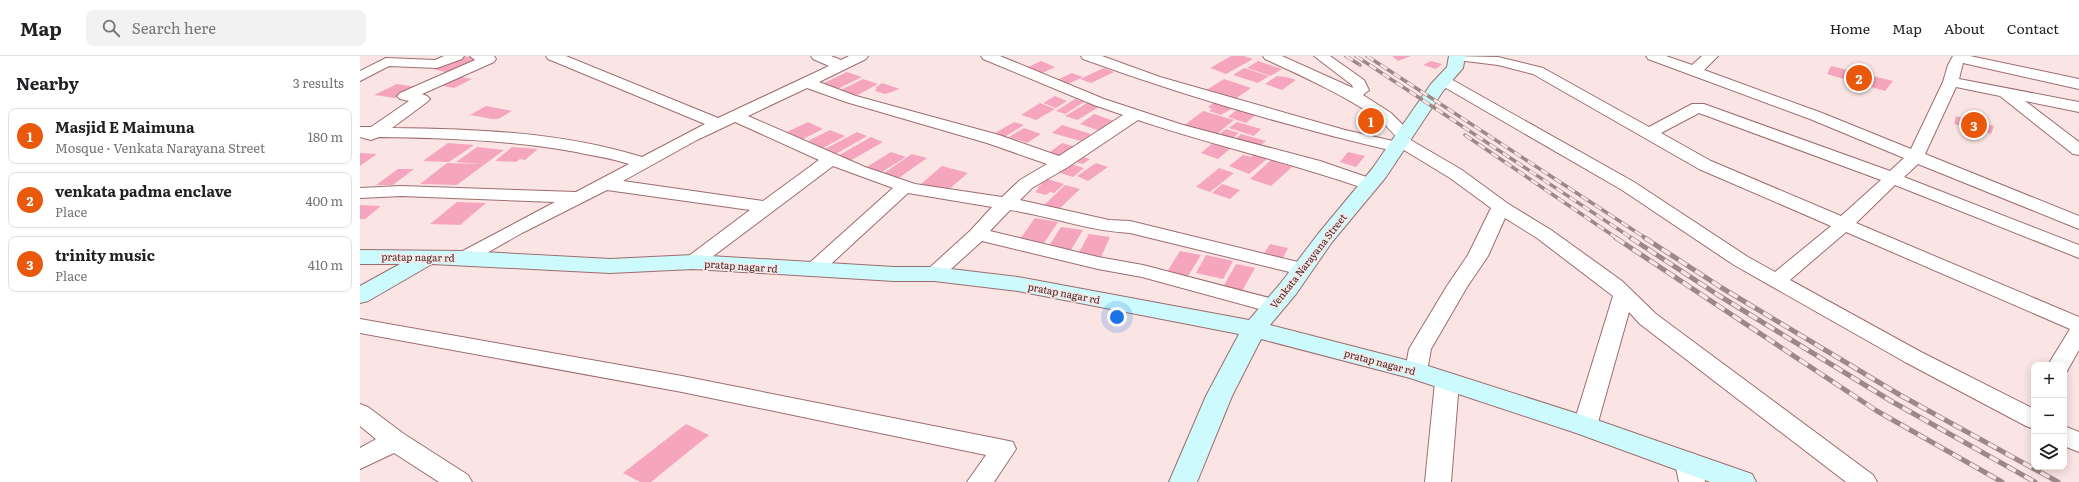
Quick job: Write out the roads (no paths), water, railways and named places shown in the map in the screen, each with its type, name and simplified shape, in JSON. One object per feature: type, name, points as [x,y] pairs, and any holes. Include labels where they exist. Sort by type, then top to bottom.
[{"type":"street","points":[[360,77],[386,62],[437,64],[457,56]]},
{"type":"street","points":[[360,142],[367,132],[422,99],[405,96],[489,59],[477,56]]},
{"type":"street","points":[[553,56],[718,124]]},
{"type":"street","points":[[818,56],[841,65]]},
{"type":"street","points":[[464,258],[515,229],[605,184],[718,124],[860,56]]},
{"type":"street","points":[[988,56],[1072,92],[1136,114],[1219,140],[1314,165],[1369,184]]},
{"type":"street","points":[[1088,56],[1155,80],[1341,134],[1401,141],[1456,174],[1501,207],[1544,234],[1624,294],[1648,319],[1800,432],[1864,482]]},
{"type":"street","points":[[1270,56],[1348,92],[1385,116],[1394,126],[1401,141]]},
{"type":"street","points":[[1321,56],[1350,76],[1361,86],[1361,90],[1356,93],[1348,92]]},
{"type":"street","points":[[1457,56],[1498,61],[1538,71],[1705,165],[2079,325]]},
{"type":"street","name":"Venkata Narayana Street","points":[[1183,482],[1219,396],[1254,329],[1274,306],[1401,141],[1437,88],[1455,68],[1457,56]]},
{"type":"street","points":[[1653,56],[1916,156],[2079,223]]},
{"type":"street","points":[[1694,71],[1712,56]]},
{"type":"street","points":[[1776,281],[1843,225],[1916,156],[1951,82],[1954,59],[2079,84]]},
{"type":"street","points":[[806,82],[850,99],[993,139],[1062,163]]},
{"type":"street","points":[[1444,82],[1628,186],[1741,261],[1776,281],[1913,356],[2031,414]]},
{"type":"street","points":[[1951,82],[2079,107]]},
{"type":"street","points":[[2003,92],[2079,150]]},
{"type":"street","points":[[1649,133],[1698,107],[1892,178],[2079,252]]},
{"type":"street","points":[[934,274],[978,234],[985,224],[1026,184],[1062,163],[1136,114]]},
{"type":"street","points":[[735,116],[831,159],[880,179],[905,187],[1008,203],[1090,220],[1109,226],[1130,227],[1302,269]]},
{"type":"street","points":[[367,132],[471,134],[529,139],[608,152],[644,163]]},
{"type":"street","points":[[2057,133],[2079,138]]},
{"type":"street","points":[[693,262],[831,159]]},
{"type":"street","points":[[605,184],[766,207]]},
{"type":"street","points":[[813,270],[905,187]]},
{"type":"street","points":[[360,193],[401,191],[578,197]]},
{"type":"street","points":[[1416,371],[1420,349],[1456,286],[1478,256],[1501,207]]},
{"type":"street","points":[[978,234],[1098,263],[1143,271],[1274,306]]},
{"type":"street","name":"pratap nagar rd","points":[[360,257],[464,258],[610,266],[693,262],[813,270],[894,274],[934,274],[1018,284],[1254,329],[1416,371],[1585,426],[1690,472],[1742,482]]},
{"type":"street","points":[[360,296],[428,257]]},
{"type":"street","points":[[1585,426],[1624,294]]},
{"type":"street","points":[[360,326],[682,384],[1004,449],[980,482]]},
{"type":"street","points":[[2061,362],[2079,332]]},
{"type":"street","points":[[1438,482],[1448,382]]},
{"type":"street","points":[[360,413],[395,440],[460,482]]},
{"type":"street","points":[[2067,437],[2079,443]]},
{"type":"street","points":[[360,459],[395,440]]},
{"type":"railway","points":[[1346,56],[1360,65]]},
{"type":"railway","points":[[1356,56],[1633,239]]},
{"type":"railway","points":[[1367,56],[1647,239]]},
{"type":"railway","points":[[1465,135],[1618,239]]},
{"type":"railway","points":[[1616,238],[1877,411],[2002,482]]},
{"type":"railway","points":[[1631,238],[1718,295],[1891,401],[2035,482]]},
{"type":"railway","points":[[1645,238],[1722,288],[1900,395],[2058,482]]},
{"type":"place","name":"venkata padma enclave","points":[[1859,78]]},
{"type":"place","name":"Masjid E Maimuna","points":[[1371,121]]},
{"type":"place","name":"trinity music","points":[[1974,125]]}]
